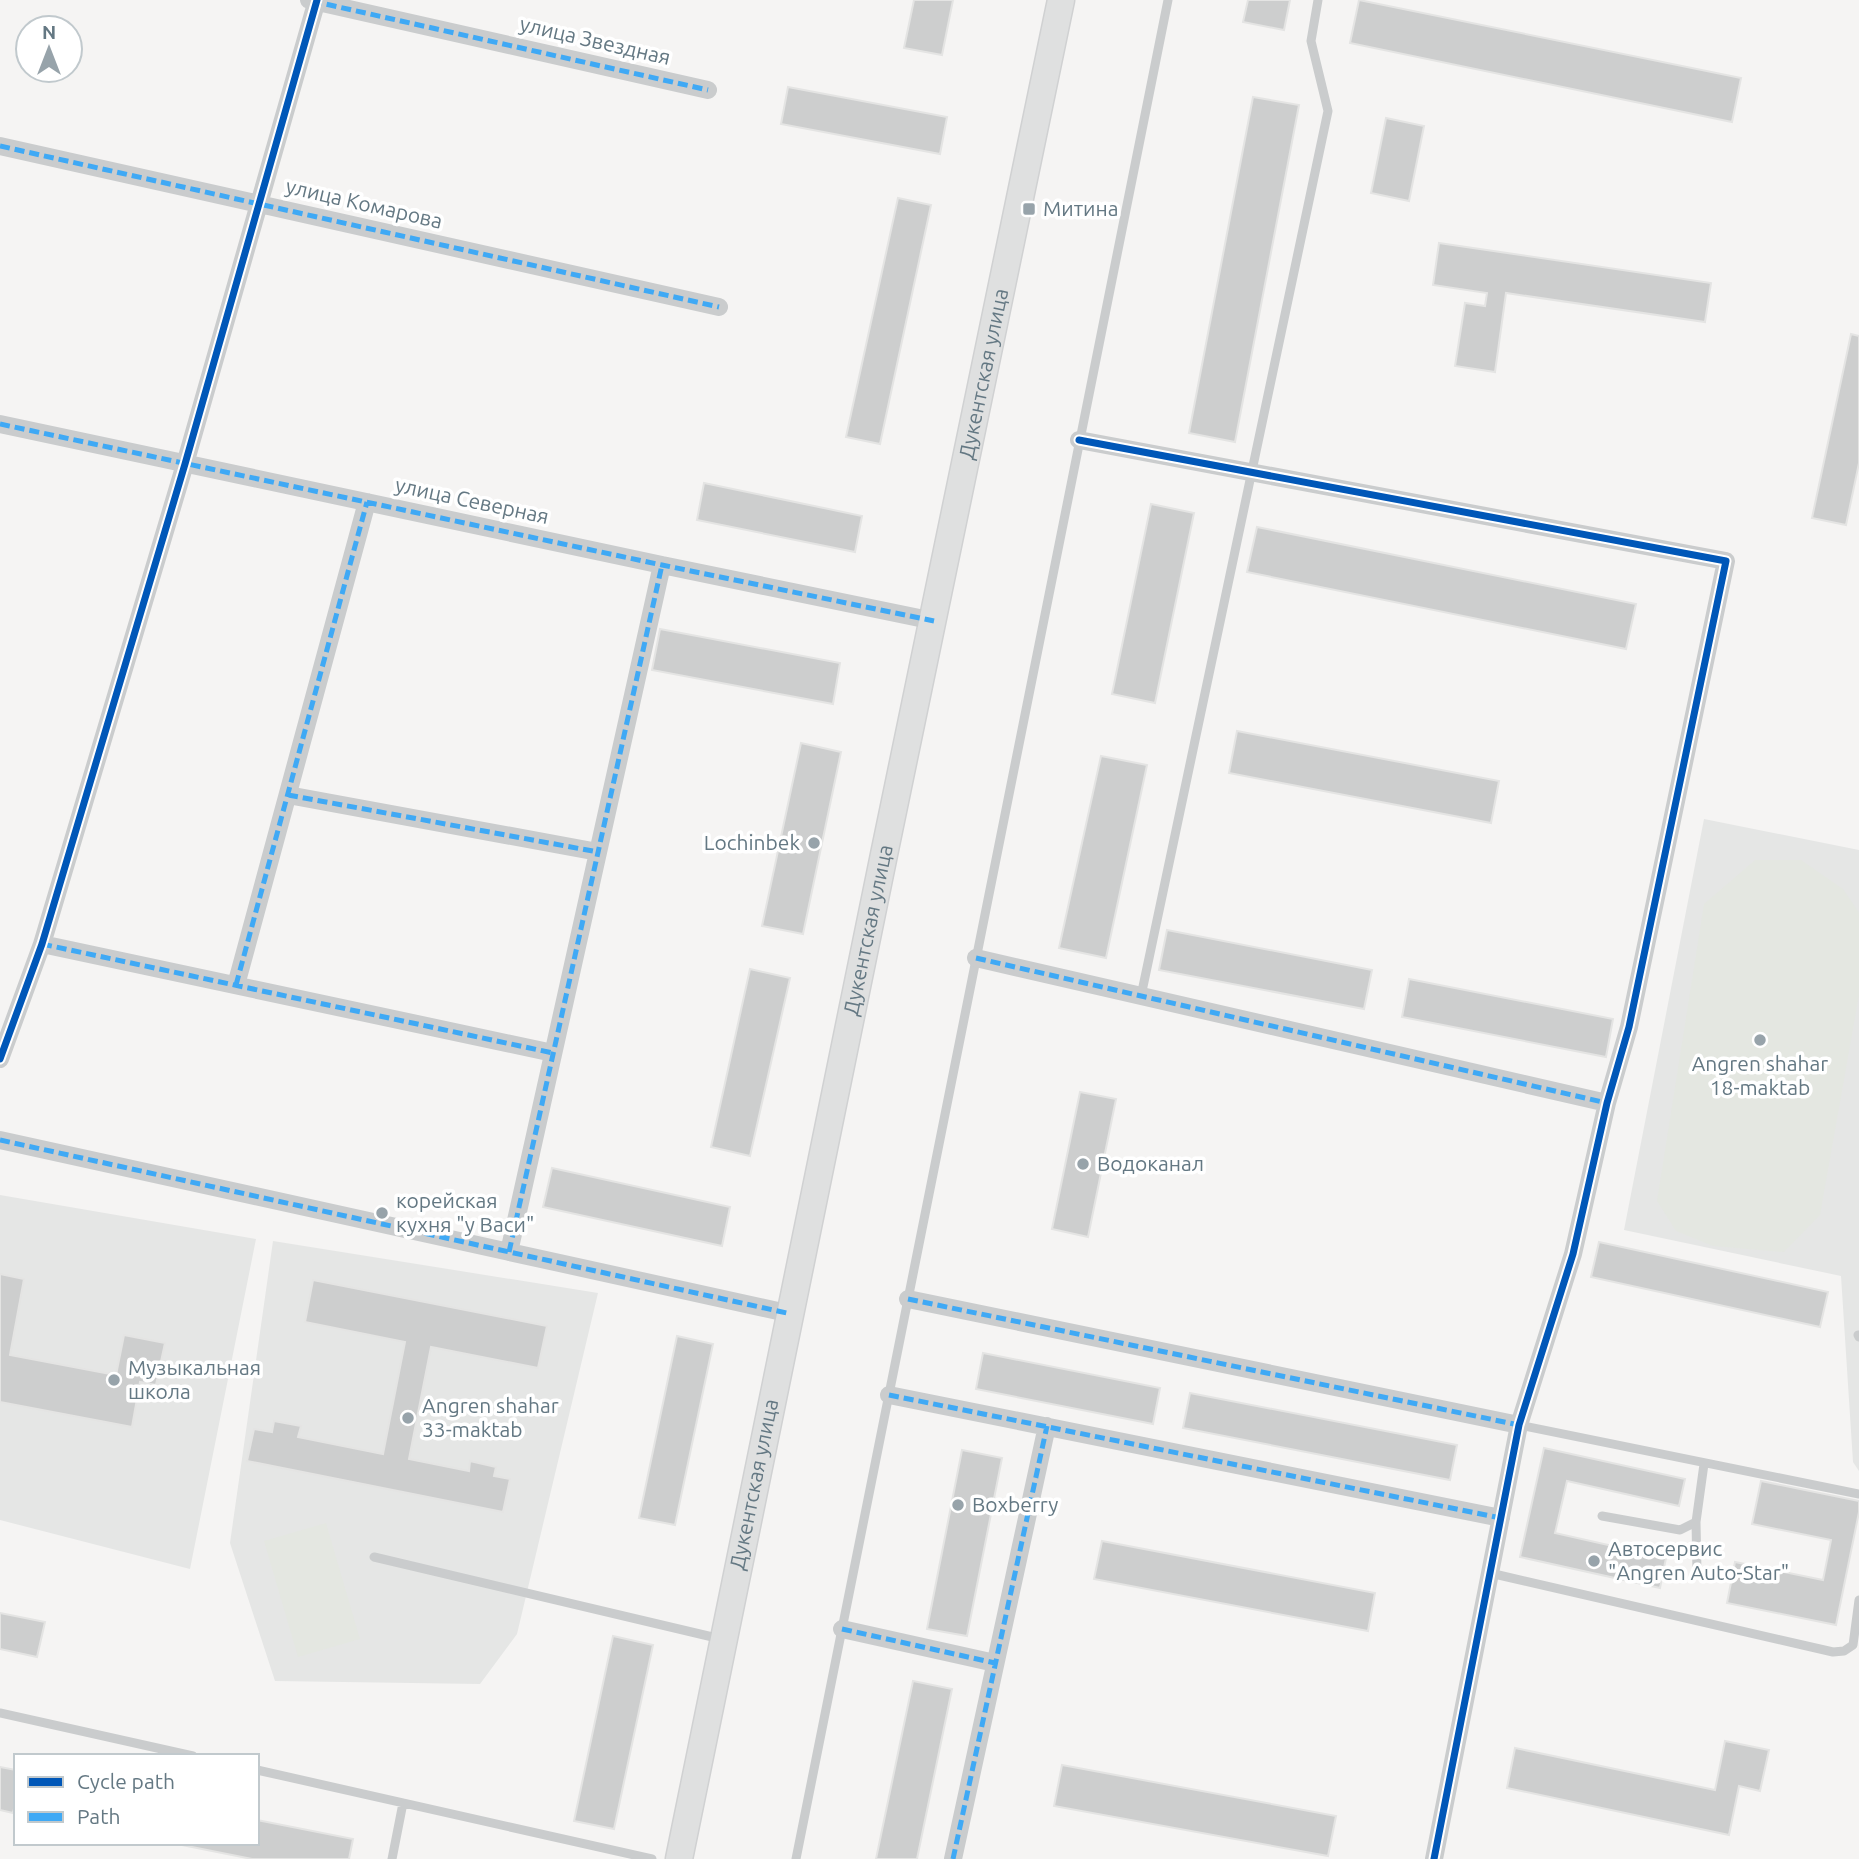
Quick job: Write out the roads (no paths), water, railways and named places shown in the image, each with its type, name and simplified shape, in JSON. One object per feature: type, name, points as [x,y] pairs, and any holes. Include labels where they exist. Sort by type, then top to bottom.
[{"type":"main road","name":"Дукентская улица","points":[[679,1859],[788,1314],[1061,0]]},
{"type":"street","points":[[0,1059],[42,944],[185,464],[314,1]]},
{"type":"street","name":"улица Звездная","points":[[314,1],[708,90]]},
{"type":"street","name":"улица Комарова","points":[[0,146],[719,307]]},
{"type":"street","name":"улица Северная","points":[[0,424],[934,621]]},
{"type":"street","points":[[1079,440],[1726,561],[1629,1027],[1607,1103],[1573,1254],[1519,1425],[1434,1859]]},
{"type":"street","points":[[236,985],[366,502]]},
{"type":"street","points":[[509,1252],[662,565]]},
{"type":"street","points":[[288,795],[598,852]]},
{"type":"street","points":[[42,944],[553,1053]]},
{"type":"street","points":[[976,958],[1607,1103]]},
{"type":"street","points":[[0,1140],[788,1314]]},
{"type":"street","points":[[908,1299],[1519,1425]]},
{"type":"street","points":[[889,1395],[1501,1518]]},
{"type":"street","points":[[953,1859],[1047,1426]]},
{"type":"street","points":[[842,1629],[995,1663]]},
{"type":"lane","points":[[796,1859],[1168,0]]},
{"type":"lane","points":[[1141,996],[1328,111],[1311,41],[1318,0]]},
{"type":"lane","points":[[1519,1425],[1859,1494]]},
{"type":"lane","points":[[1698,1573],[1696,1522],[1704,1464]]},
{"type":"lane","points":[[1602,1516],[1680,1530],[1696,1522]]},
{"type":"lane","points":[[374,1557],[722,1639]]},
{"type":"lane","points":[[1490,1573],[1833,1652],[1844,1651],[1853,1645],[1859,1600]]},
{"type":"lane","points":[[0,1713],[184,1754]]},
{"type":"lane","points":[[259,1770],[652,1859]]},
{"type":"lane","points":[[392,1859],[403,1803]]},
{"type":"place","name":"Митина","points":[[1029,209]]},
{"type":"place","name":"Lochinbek","points":[[814,843]]},
{"type":"place","name":"Angren shahar 18-maktab","points":[[1760,1040]]},
{"type":"place","name":"Водоканал","points":[[1083,1164]]},
{"type":"place","name":"корейская кухня \"у Васи\"","points":[[382,1213]]},
{"type":"place","name":"Музыкальная школа","points":[[114,1380]]},
{"type":"place","name":"Angren shahar 33-maktab","points":[[408,1418]]},
{"type":"place","name":"Boxberry","points":[[958,1505]]},
{"type":"place","name":"Автосервис \"Angren Auto-Star\"","points":[[1594,1561]]}]
